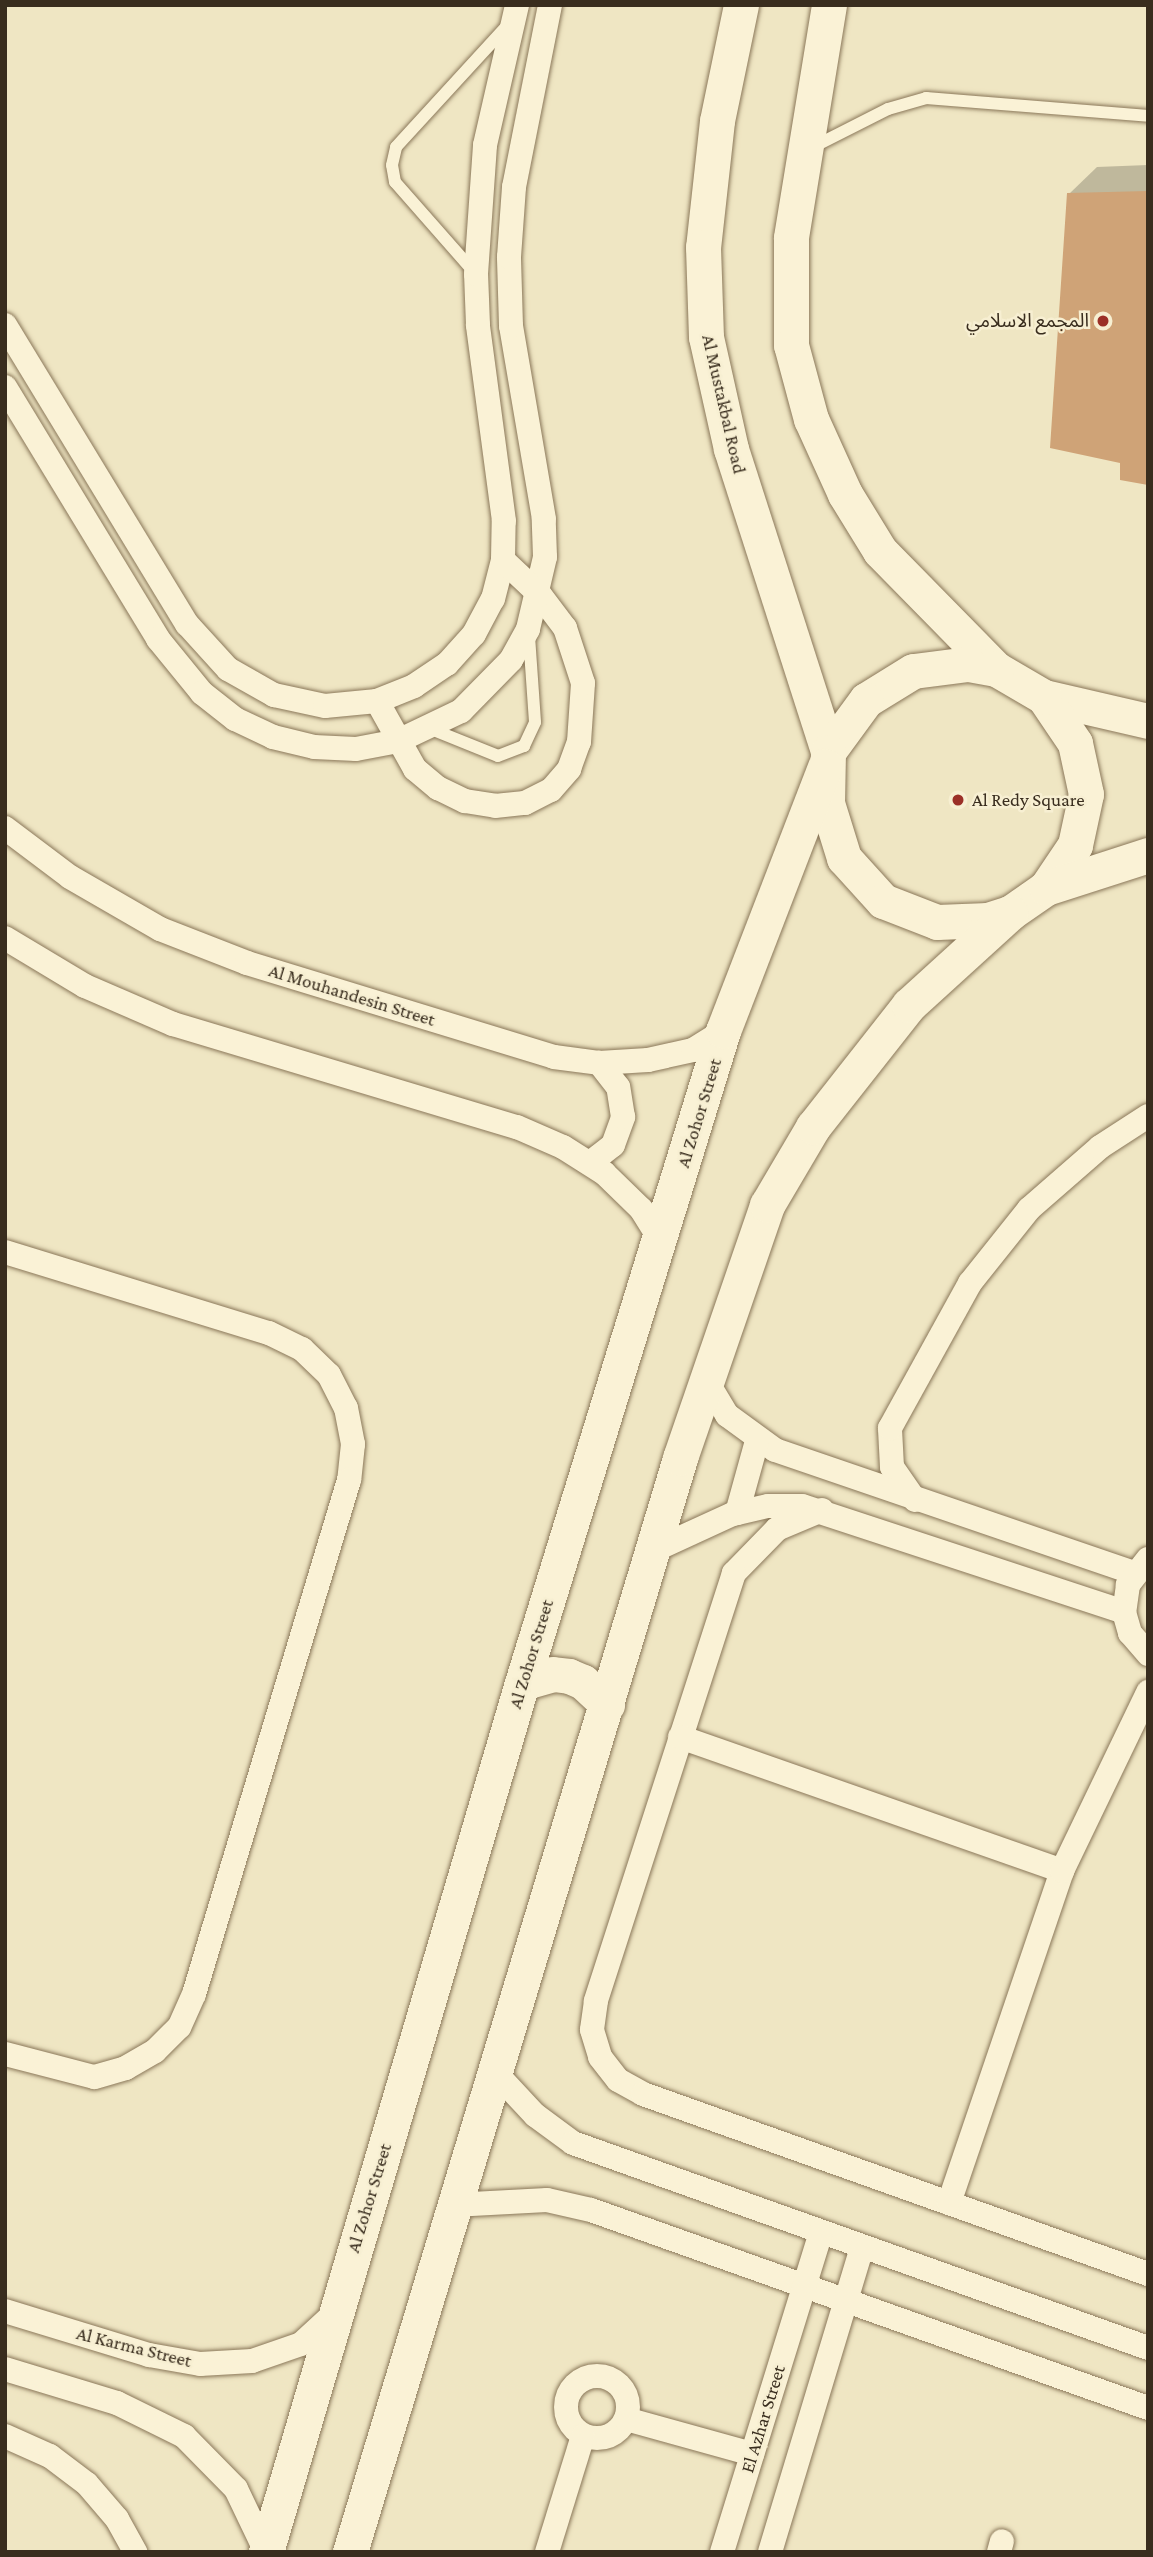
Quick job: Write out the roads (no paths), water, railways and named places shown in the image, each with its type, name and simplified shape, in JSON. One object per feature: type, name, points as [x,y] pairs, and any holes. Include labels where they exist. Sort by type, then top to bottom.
[{"type":"main road","name":"Al Mustakbal Road","points":[[741,5],[717,121],[704,247],[706,337],[731,449],[826,759],[827,803],[840,849],[861,882],[883,901],[937,922],[967,923],[1010,913]]},
{"type":"main road","points":[[829,5],[808,150],[791,238],[791,345],[811,419],[845,494],[880,551],[996,669],[1044,697],[1148,721]]},
{"type":"main road","name":"Al Zohor Street","points":[[266,2552],[522,1683],[661,1241],[723,1031],[826,759],[866,700],[888,683],[940,665],[996,669]]},
{"type":"main road","points":[[1044,697],[1075,743],[1086,794],[1076,845],[1046,888]]},
{"type":"main road","points":[[350,2552],[493,2070],[652,1551],[706,1380],[767,1205],[813,1127],[920,993],[1010,913],[1046,888],[1148,855]]},
{"type":"main road","points":[[522,1683],[537,1677],[569,1676],[583,1682],[607,1704]]},
{"type":"street","points":[[5,387],[174,661],[202,693],[235,719],[273,737],[314,747],[356,749],[398,741],[431,729],[488,687],[528,629],[540,595],[545,557],[544,519],[519,384],[509,257],[518,160],[550,5]]},
{"type":"street","points":[[5,325],[187,624],[228,669],[274,695],[325,706],[377,701],[414,686],[447,664],[474,634],[493,599],[503,561],[504,521],[478,325],[476,274],[485,145],[515,12]]},
{"type":"street","points":[[94,532],[120,514]]},
{"type":"street","points":[[377,701],[415,769],[438,788],[465,801],[495,806],[525,803],[551,790],[569,769],[579,742],[583,684],[565,628],[540,595],[503,561]]},
{"type":"street","name":"Al Mouhandesin Street","points":[[5,828],[70,877],[160,929],[234,958],[554,1057],[599,1063],[648,1060],[693,1050],[723,1031]]},
{"type":"street","points":[[5,938],[85,986],[173,1024],[517,1126],[590,1163],[641,1209],[661,1241]]},
{"type":"street","points":[[590,1163],[613,1144],[623,1117],[618,1087],[599,1063]]},
{"type":"street","points":[[905,1497],[891,1467],[890,1428],[970,1283],[1029,1209],[1100,1147],[1148,1116]]},
{"type":"street","points":[[5,1252],[270,1333],[302,1349],[329,1375],[346,1408],[354,1444],[345,1494],[194,1994],[178,2027],[155,2051],[126,2068],[94,2077],[5,2054]]},
{"type":"street","points":[[706,1380],[727,1415],[757,1441],[905,1497],[1141,1566],[1124,1612],[1130,1633],[1148,1654]]},
{"type":"street","points":[[737,1513],[757,1441]]},
{"type":"street","points":[[884,1531],[905,1497]]},
{"type":"street","points":[[652,1551],[704,1524],[737,1513],[768,1506],[821,1510],[1124,1612]]},
{"type":"street","points":[[821,1510],[778,1529],[734,1573],[596,2001],[592,2030],[600,2057],[618,2080],[643,2094],[1148,2274]]},
{"type":"street","points":[[949,2203],[1062,1871],[1148,1692]]},
{"type":"street","points":[[680,1737],[1062,1871]]},
{"type":"street","points":[[493,2070],[534,2115],[573,2143],[1148,2348]]},
{"type":"street","points":[[453,2205],[547,2200],[591,2210],[1148,2408]]},
{"type":"street","name":"El Azhar Street","points":[[722,2552],[821,2232]]},
{"type":"street","points":[[770,2552],[862,2246]]},
{"type":"street","name":"Al Karma Street","points":[[5,2311],[149,2355],[200,2364],[252,2361],[301,2344],[335,2313]]},
{"type":"street","points":[[5,2369],[117,2403],[184,2436],[236,2489],[266,2552]]},
{"type":"street","points":[[608,2378],[621,2388],[627,2403],[626,2419],[608,2435],[583,2436],[571,2425],[565,2411],[568,2395],[585,2379],[608,2378]]},
{"type":"street","points":[[626,2419],[752,2454]]},
{"type":"street","points":[[5,2436],[50,2456],[87,2484],[117,2519],[135,2552]]},
{"type":"street","points":[[547,2552],[583,2436]]},
{"type":"lane","points":[[476,274],[395,182],[392,165],[396,146],[515,12]]},
{"type":"lane","points":[[808,150],[888,109],[926,99],[1148,116]]},
{"type":"lane","points":[[431,729],[498,755],[524,746],[535,722],[528,629]]},
{"type":"place","name":"المجمع الاسلامي","points":[[1103,321]]},
{"type":"place","name":"Al Redy Square","points":[[958,800]]}]
